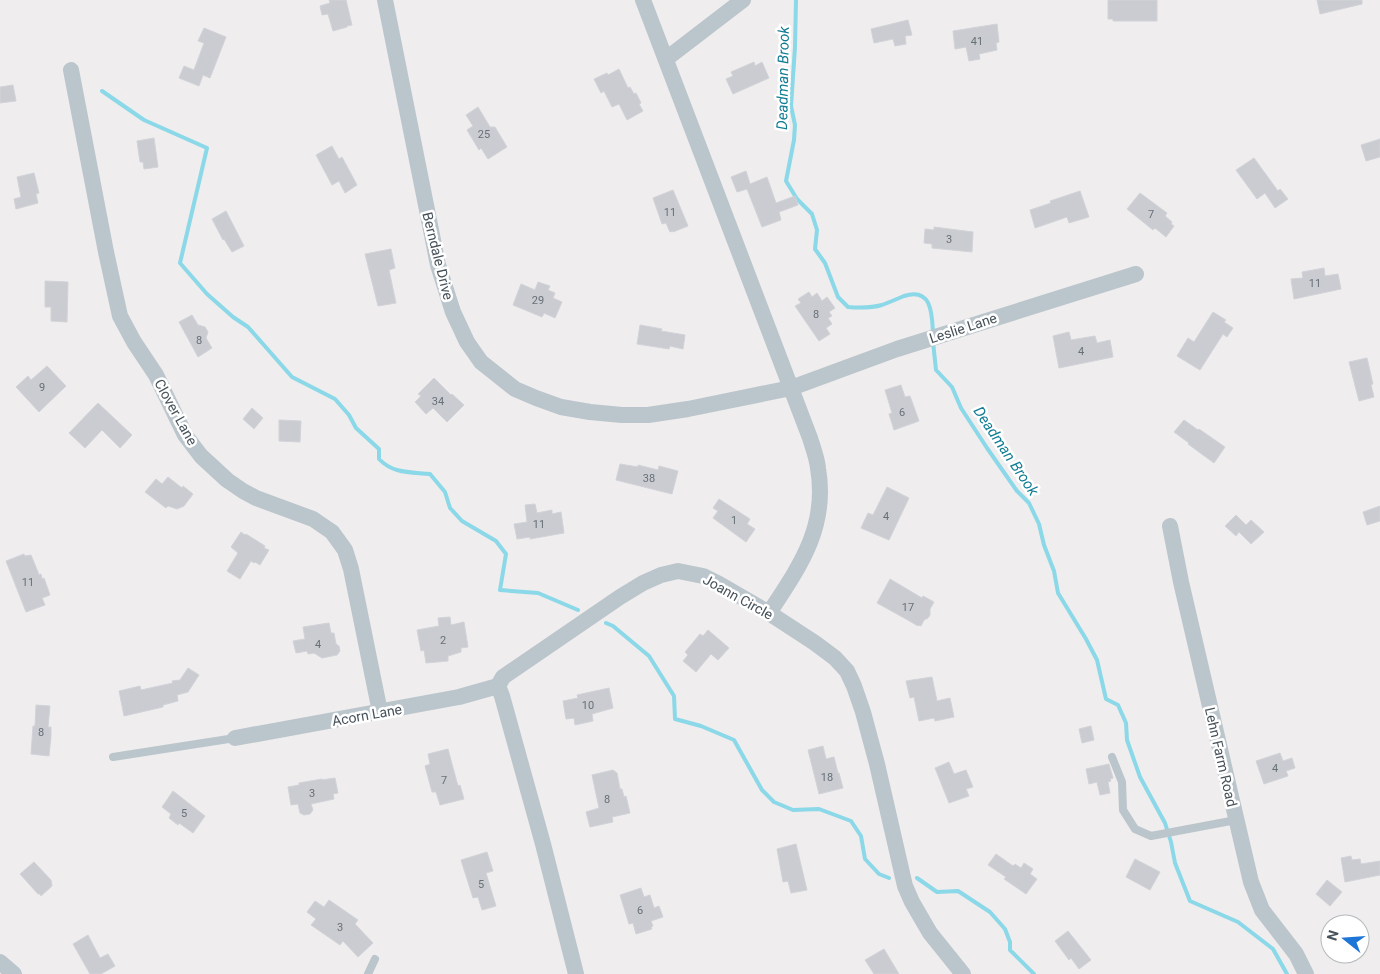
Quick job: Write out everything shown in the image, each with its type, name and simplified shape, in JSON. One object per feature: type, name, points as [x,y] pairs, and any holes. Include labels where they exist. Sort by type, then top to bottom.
[{"type":"street","name":"Berndale Drive","points":[[385,0],[438,265],[453,312],[467,342],[481,362],[515,389],[536,398],[561,407],[622,415],[648,415],[688,410],[790,388]]},
{"type":"street","points":[[643,0],[810,438],[818,467],[820,491],[818,515],[812,540],[802,561],[769,613]]},
{"type":"street","points":[[666,59],[743,0]]},
{"type":"street","name":"Clover Lane","points":[[71,70],[120,316],[134,342],[156,375],[185,435],[201,456],[227,480],[243,491],[256,498],[313,519],[332,532],[345,550],[351,569],[380,712]]},
{"type":"street","name":"Leslie Lane","points":[[790,388],[923,341],[1136,274]]},
{"type":"street","name":"Lehn Farm Road","points":[[1170,526],[1181,582],[1251,882],[1262,910],[1296,954],[1306,974]]},
{"type":"street","name":"Joann Circle","points":[[498,686],[503,677],[620,597],[661,575],[678,571],[703,576],[769,613],[834,658],[847,671],[863,712],[905,886],[930,933],[963,974]]},
{"type":"street","points":[[498,686],[540,835],[576,974]]},
{"type":"street","name":"Acorn Lane","points":[[235,738],[460,697],[498,686]]},
{"type":"street","points":[[0,962],[14,974]]},
{"type":"lane","points":[[113,757],[235,738]]},
{"type":"lane","points":[[1112,757],[1122,782],[1123,810],[1135,829],[1151,836],[1236,820]]},
{"type":"lane","points":[[368,974],[375,958]]},
{"type":"building","points":[[329,0],[346,0],[352,25],[333,31],[328,14],[322,15],[320,6],[330,3]]},
{"type":"building","points":[[1108,0],[1157,0],[1157,21],[1113,21],[1113,19],[1108,19]]},
{"type":"building","points":[[1317,0],[1362,0],[1362,4],[1320,14]]},
{"type":"building","points":[[908,20],[912,35],[905,36],[906,44],[895,46],[893,39],[874,43],[871,29]]},
{"type":"building","points":[[997,24],[999,42],[996,43],[997,50],[979,54],[980,59],[969,61],[966,47],[955,49],[953,31]]},
{"type":"building","points":[[204,28],[226,37],[210,78],[203,75],[199,86],[179,78],[184,66],[194,70],[204,43],[198,41]]},
{"type":"building","points":[[754,62],[755,66],[762,62],[769,78],[733,94],[726,79],[733,76],[731,72]]},
{"type":"building","points":[[619,69],[628,88],[630,87],[634,94],[636,93],[643,111],[627,120],[619,104],[612,107],[604,91],[601,93],[594,79]]},
{"type":"building","points":[[13,85],[16,101],[0,103],[0,87]]},
{"type":"building","points":[[478,107],[490,127],[495,127],[507,147],[488,159],[481,148],[479,150],[467,130],[473,126],[466,115]]},
{"type":"building","points":[[154,138],[158,167],[144,169],[143,162],[140,162],[137,141]]},
{"type":"building","points":[[1380,139],[1380,157],[1366,161],[1361,145]]},
{"type":"building","points":[[332,146],[339,159],[342,157],[357,185],[345,193],[339,181],[332,185],[316,155]]},
{"type":"building","points":[[1254,158],[1278,191],[1280,189],[1288,199],[1275,208],[1265,193],[1257,199],[1236,170]]},
{"type":"building","points":[[746,171],[750,184],[767,177],[776,203],[795,196],[798,205],[779,212],[781,220],[762,227],[747,189],[737,192],[731,177]]},
{"type":"building","points":[[34,173],[39,193],[36,194],[38,203],[16,209],[14,199],[21,197],[17,177]]},
{"type":"building","points":[[673,190],[688,226],[670,232],[666,223],[662,224],[653,198]]},
{"type":"building","points":[[1080,191],[1089,217],[1069,223],[1067,217],[1035,228],[1030,210]]},
{"type":"building","points":[[1140,193],[1167,213],[1165,216],[1174,226],[1166,237],[1155,228],[1153,230],[1127,209]]},
{"type":"building","points":[[226,211],[244,246],[232,252],[212,219]]},
{"type":"building","points":[[934,227],[973,232],[972,252],[932,248],[932,244],[924,243],[925,229],[934,230]]},
{"type":"building","points":[[391,249],[395,268],[389,270],[396,303],[378,306],[365,254]]},
{"type":"building","points":[[1324,268],[1325,276],[1338,274],[1341,289],[1294,299],[1291,279],[1303,278],[1302,272]]},
{"type":"building","points":[[45,281],[68,282],[67,322],[51,321],[51,307],[45,307]]},
{"type":"building","points":[[538,282],[550,286],[548,290],[555,293],[553,298],[562,302],[555,318],[544,313],[542,317],[513,305],[521,284],[535,290]]},
{"type":"building","points":[[809,292],[812,297],[817,293],[822,301],[827,297],[835,308],[829,312],[832,316],[828,318],[832,324],[826,328],[830,334],[819,341],[795,306],[801,303],[798,299]]},
{"type":"building","points":[[1213,312],[1226,320],[1224,322],[1233,328],[1227,337],[1223,334],[1200,370],[1177,356],[1188,338],[1194,342]]},
{"type":"building","points":[[192,315],[198,325],[205,327],[208,332],[206,338],[212,348],[198,357],[179,322]]},
{"type":"building","points":[[640,325],[685,335],[683,349],[670,346],[669,349],[637,344]]},
{"type":"building","points":[[1069,332],[1071,340],[1095,336],[1097,343],[1110,340],[1113,357],[1059,368],[1053,336]]},
{"type":"building","points":[[1367,358],[1374,397],[1359,401],[1349,362]]},
{"type":"building","points":[[47,366],[66,386],[39,412],[16,387],[28,376],[31,380]]},
{"type":"building","points":[[434,378],[464,405],[447,422],[433,408],[426,414],[415,402],[421,396],[418,394]]},
{"type":"building","points":[[901,385],[905,397],[910,396],[919,421],[894,430],[889,414],[892,413],[885,390]]},
{"type":"building","points":[[98,403],[132,435],[120,448],[102,430],[85,448],[69,433]]},
{"type":"building","points":[[252,408],[263,418],[254,429],[243,419]]},
{"type":"building","points":[[279,420],[301,421],[300,442],[279,441]]},
{"type":"building","points":[[1184,420],[1225,447],[1214,463],[1174,432]]},
{"type":"building","points":[[620,464],[638,467],[638,465],[658,470],[659,466],[678,471],[672,494],[616,480]]},
{"type":"building","points":[[168,477],[193,494],[184,506],[177,509],[168,506],[166,508],[145,492],[156,479],[162,484]]},
{"type":"building","points":[[887,487],[909,498],[889,540],[861,528],[868,513],[873,515]]},
{"type":"building","points":[[719,499],[750,519],[747,524],[755,529],[746,542],[713,518],[718,511],[713,508]]},
{"type":"building","points":[[535,504],[537,513],[552,510],[552,514],[561,512],[564,533],[530,539],[530,537],[517,539],[514,524],[527,522],[525,505]]},
{"type":"building","points":[[1380,506],[1380,521],[1367,525],[1363,512]]},
{"type":"building","points":[[1236,515],[1246,525],[1251,520],[1264,532],[1251,544],[1239,532],[1236,536],[1225,526]]},
{"type":"building","points":[[241,532],[269,550],[260,565],[251,561],[240,579],[227,571],[238,553],[231,547]]},
{"type":"building","points":[[24,554],[25,556],[31,555],[39,575],[41,574],[42,579],[44,578],[50,595],[42,598],[45,605],[26,612],[6,561]]},
{"type":"building","points":[[890,579],[922,598],[923,596],[934,602],[930,609],[930,615],[921,626],[877,603]]},
{"type":"building","points":[[450,617],[451,625],[464,622],[468,647],[461,648],[461,652],[448,656],[448,661],[426,663],[424,650],[421,651],[417,630],[439,626],[438,618]]},
{"type":"building","points":[[329,623],[331,633],[334,633],[336,644],[339,646],[340,651],[337,655],[322,658],[314,653],[308,654],[307,651],[296,653],[293,641],[305,639],[303,627]]},
{"type":"building","points":[[708,630],[729,648],[718,660],[711,654],[696,672],[683,661],[688,655],[685,652],[700,634],[703,636]]},
{"type":"building","points":[[188,668],[199,675],[188,692],[177,695],[178,701],[163,705],[163,707],[124,716],[119,691],[140,686],[141,690],[173,683],[172,681],[180,680]]},
{"type":"building","points":[[932,677],[937,701],[950,698],[954,717],[935,721],[934,718],[919,721],[914,697],[910,698],[906,681]]},
{"type":"building","points":[[609,688],[613,708],[592,714],[593,721],[575,725],[574,718],[566,719],[563,701],[578,698],[577,695]]},
{"type":"building","points":[[36,705],[50,706],[48,727],[51,727],[51,736],[49,756],[31,754]]},
{"type":"building","points":[[1091,726],[1094,740],[1082,743],[1079,729]]},
{"type":"building","points":[[823,746],[826,759],[834,757],[843,788],[819,794],[808,750]]},
{"type":"building","points":[[448,749],[458,786],[460,785],[464,799],[440,805],[436,792],[432,792],[425,766],[430,764],[428,754]]},
{"type":"building","points":[[1280,753],[1283,761],[1292,758],[1295,768],[1286,771],[1288,776],[1264,784],[1256,761]]},
{"type":"building","points":[[949,762],[954,774],[966,770],[973,787],[966,789],[969,796],[949,803],[935,768]]},
{"type":"building","points":[[1109,764],[1113,778],[1108,782],[1110,793],[1100,795],[1097,782],[1089,784],[1086,769]]},
{"type":"building","points":[[613,770],[617,773],[620,789],[622,789],[624,797],[626,796],[630,813],[612,817],[613,822],[590,827],[586,812],[599,808],[592,775]]},
{"type":"building","points":[[335,778],[338,793],[333,794],[334,799],[311,804],[313,810],[310,814],[304,815],[300,813],[298,804],[291,805],[288,787],[299,785],[299,783]]},
{"type":"building","points":[[173,791],[205,816],[193,833],[169,818],[171,814],[162,807]]},
{"type":"building","points":[[796,844],[807,890],[791,893],[788,881],[783,882],[777,849]]},
{"type":"building","points":[[487,852],[493,871],[486,873],[496,906],[482,910],[478,897],[473,898],[461,860]]},
{"type":"building","points":[[996,854],[1013,866],[1015,864],[1021,868],[1024,863],[1033,869],[1030,874],[1037,879],[1026,894],[988,865]]},
{"type":"building","points":[[1351,856],[1352,860],[1360,859],[1361,864],[1380,861],[1380,875],[1345,882],[1341,858]]},
{"type":"building","points":[[1135,859],[1160,872],[1150,890],[1126,877]]},
{"type":"building","points":[[34,862],[51,880],[52,886],[41,896],[20,874]]},
{"type":"building","points":[[1327,880],[1342,892],[1330,906],[1316,894]]},
{"type":"building","points":[[641,888],[644,897],[650,895],[654,908],[659,906],[663,917],[651,921],[652,929],[636,934],[633,923],[629,924],[620,895]]},
{"type":"building","points":[[329,900],[358,920],[355,924],[373,943],[358,957],[343,941],[340,945],[311,925],[316,919],[307,912],[315,901],[324,907]]},
{"type":"building","points":[[1068,931],[1091,960],[1079,969],[1071,958],[1069,960],[1055,941]]},
{"type":"building","points":[[88,935],[100,958],[108,954],[115,966],[101,974],[90,974],[73,944]]},
{"type":"building","points":[[884,949],[899,974],[874,974],[865,960]]},
{"type":"waterway","name":"Deadman Brook","points":[[796,0],[791,106],[795,125],[786,181],[797,199],[812,214],[817,230],[815,249],[825,263],[838,297],[848,307],[861,308],[882,305],[913,294],[920,295],[929,304],[933,333]]},
{"type":"waterway","points":[[102,91],[144,120],[207,148],[180,263],[207,294],[233,317],[248,327],[292,377],[335,399],[349,415],[356,428],[379,449],[379,459],[384,464],[396,470],[430,474],[445,492],[450,508],[462,521],[496,541],[506,554],[500,590],[538,593],[578,610]]},
{"type":"waterway","name":"Deadman Brook","points":[[933,342],[936,370],[952,387],[961,408],[1017,491],[1029,503],[1039,524],[1044,545],[1054,571],[1058,593],[1097,660],[1106,699],[1118,705],[1126,723],[1127,740],[1140,777],[1165,823],[1175,863],[1190,901],[1238,922],[1273,949],[1287,974]]},
{"type":"waterway","points":[[606,623],[613,626],[649,656],[674,696],[675,719],[701,726],[734,740],[762,790],[774,802],[793,810],[819,809],[851,821],[861,836],[865,859],[879,874],[889,878]]},
{"type":"waterway","points":[[917,878],[937,892],[958,891],[990,912],[1005,929],[1010,942],[1010,950],[1034,974]]}]
